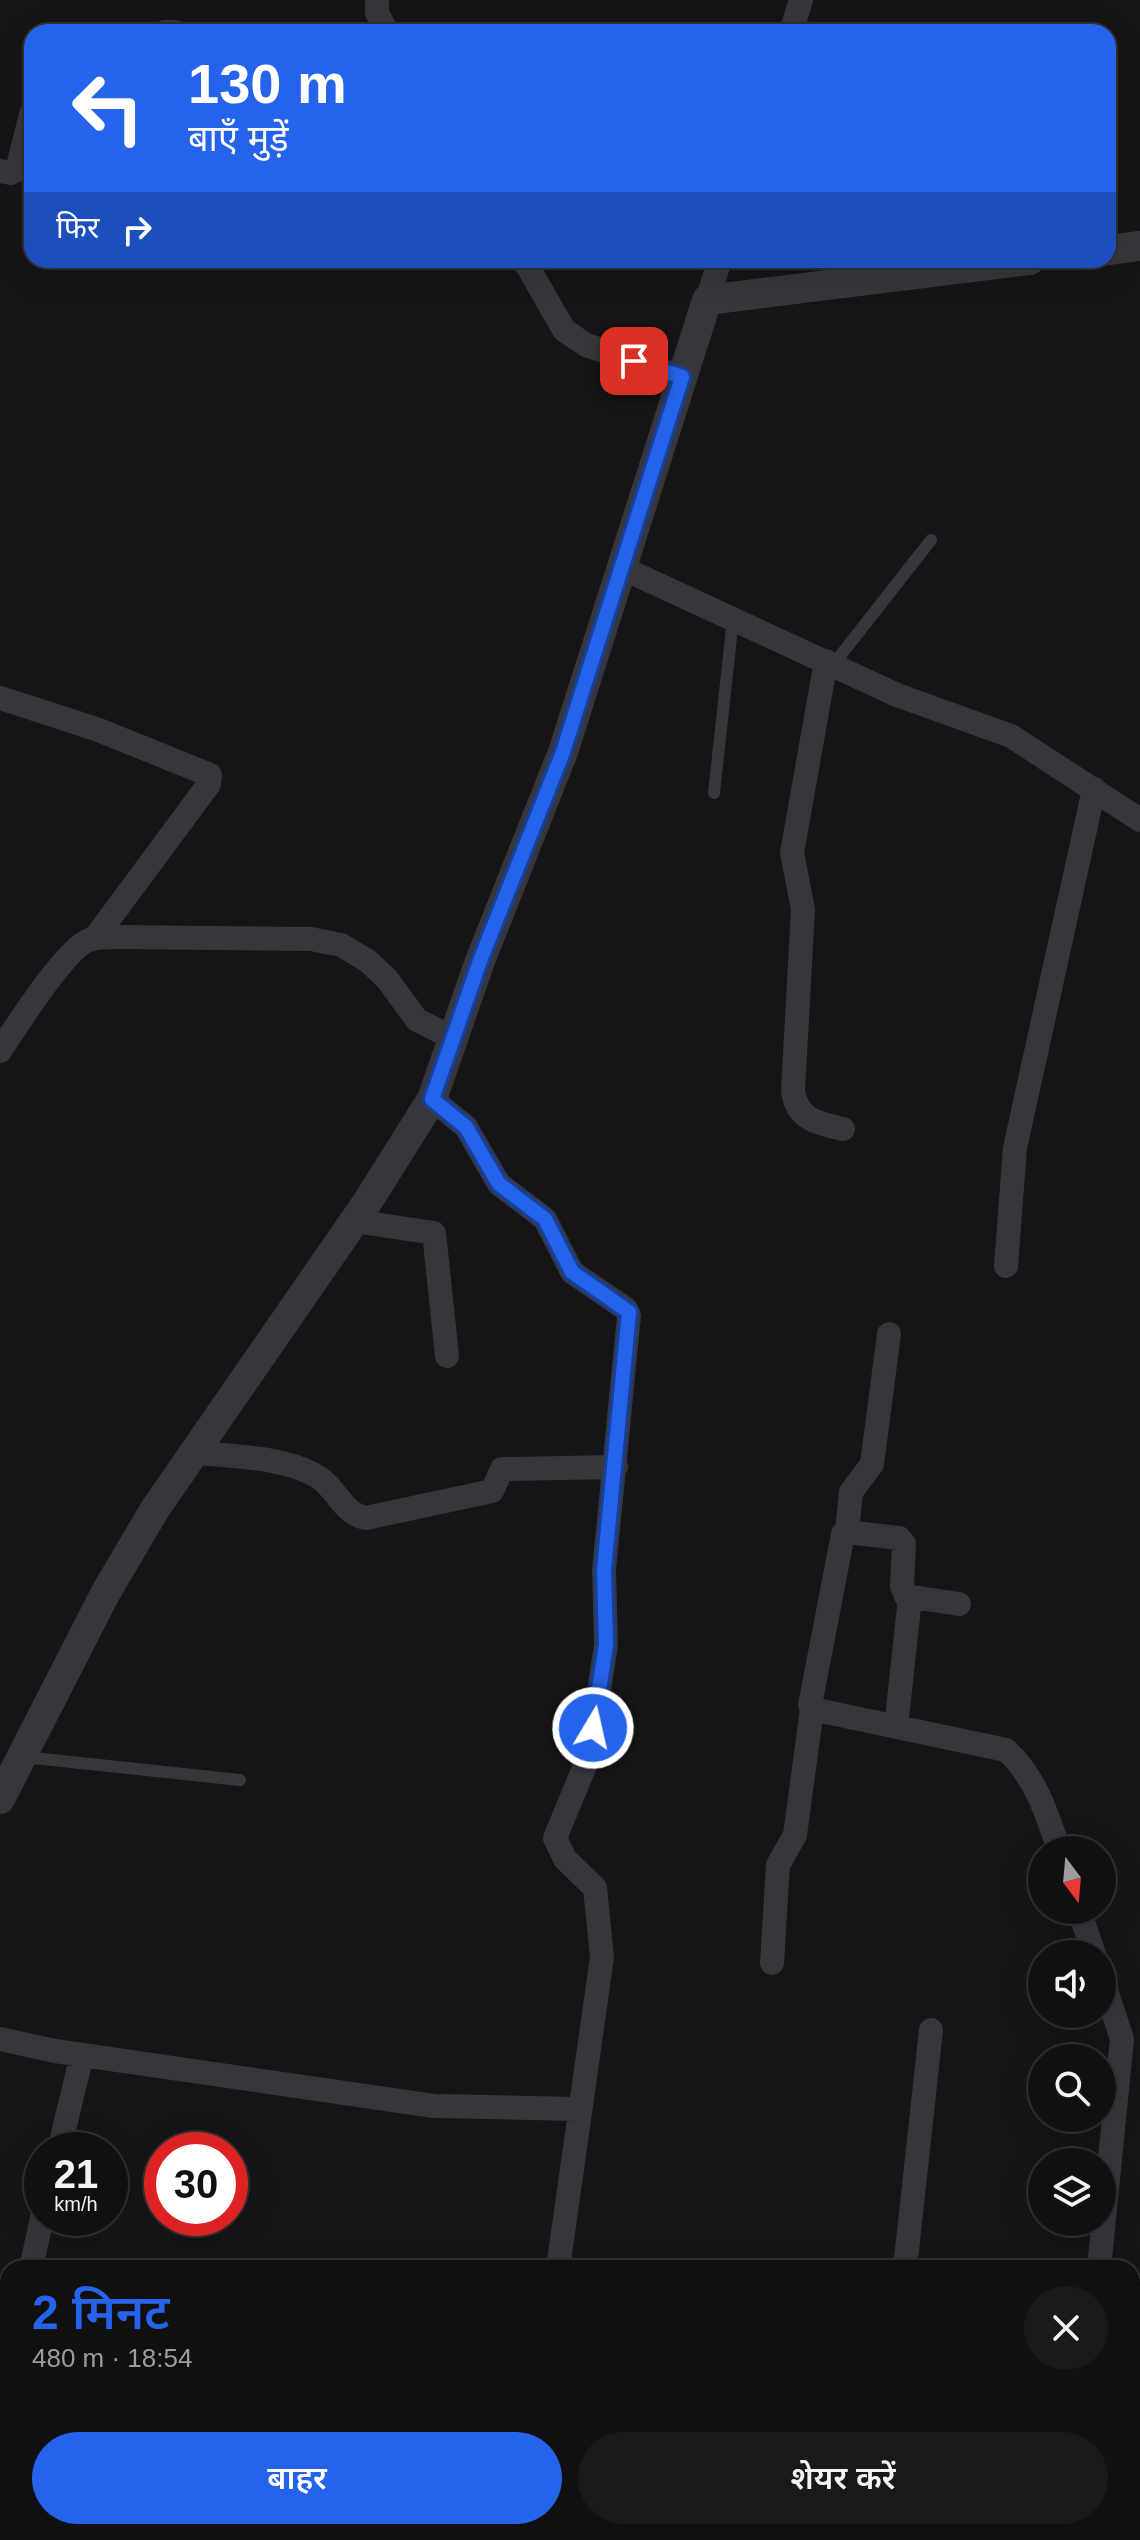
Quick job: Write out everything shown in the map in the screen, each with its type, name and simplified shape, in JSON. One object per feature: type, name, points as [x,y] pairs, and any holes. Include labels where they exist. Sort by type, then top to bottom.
[{"type":"street","points":[[377,0],[377,13],[383,24]]},
{"type":"street","points":[[794,24],[801,0]]},
{"type":"street","points":[[16,173],[24,142]]},
{"type":"street","points":[[1116,249],[1140,246]]},
{"type":"street","points":[[529,268],[572,337],[586,345],[682,377]]},
{"type":"street","points":[[0,1799],[106,1592],[155,1509],[354,1221],[432,1099],[480,961],[563,752],[717,268]]},
{"type":"street","points":[[707,300],[965,268]]},
{"type":"street","points":[[622,568],[897,695],[1011,736],[1140,820]]},
{"type":"street","points":[[829,663],[792,853],[803,909],[793,1091],[794,1103],[806,1118],[843,1129]]},
{"type":"street","points":[[0,698],[96,729],[210,775],[209,784],[95,938]]},
{"type":"street","points":[[1006,1266],[1015,1148],[1094,789]]},
{"type":"street","points":[[0,1051],[52,977],[81,944],[95,938],[242,937],[311,939],[341,945],[368,961],[387,979],[417,1020],[453,1038]]},
{"type":"street","points":[[432,1099],[466,1127],[499,1184],[545,1219],[572,1272],[629,1312],[604,1570],[606,1645],[589,1756],[555,1838],[565,1859],[595,1888],[602,1957],[578,2109],[559,2260]]},
{"type":"street","points":[[354,1221],[434,1233],[447,1356]]},
{"type":"street","points":[[772,1963],[778,1865],[795,1835],[812,1709],[810,1701],[843,1534],[847,1532],[851,1492],[872,1464],[889,1334]]},
{"type":"street","points":[[193,1452],[261,1461],[313,1474],[327,1483],[349,1511],[366,1518],[492,1491],[502,1469],[616,1467]]},
{"type":"street","points":[[847,1532],[903,1540],[903,1592],[910,1598],[959,1604]]},
{"type":"street","points":[[896,1727],[910,1598]]},
{"type":"street","points":[[812,1709],[1006,1750],[1017,1761],[1044,1804],[1054,1836]]},
{"type":"street","points":[[1100,2260],[1131,2041],[1116,2008]]},
{"type":"street","points":[[906,2260],[931,2030]]},
{"type":"street","points":[[0,2039],[82,2055],[434,2106],[578,2109]]},
{"type":"street","points":[[63,2132],[82,2055]]},
{"type":"street","points":[[33,2260],[38,2236]]},
{"type":"lane","points":[[829,663],[931,540]]},
{"type":"lane","points":[[714,793],[733,619]]},
{"type":"lane","points":[[21,1756],[240,1780]]},
{"type":"route","points":[[593,1728],[606,1645],[604,1570],[620,1432],[629,1312],[572,1272],[545,1219],[499,1184],[460,1119],[432,1099],[480,961],[563,752],[682,377],[634,361]]}]
